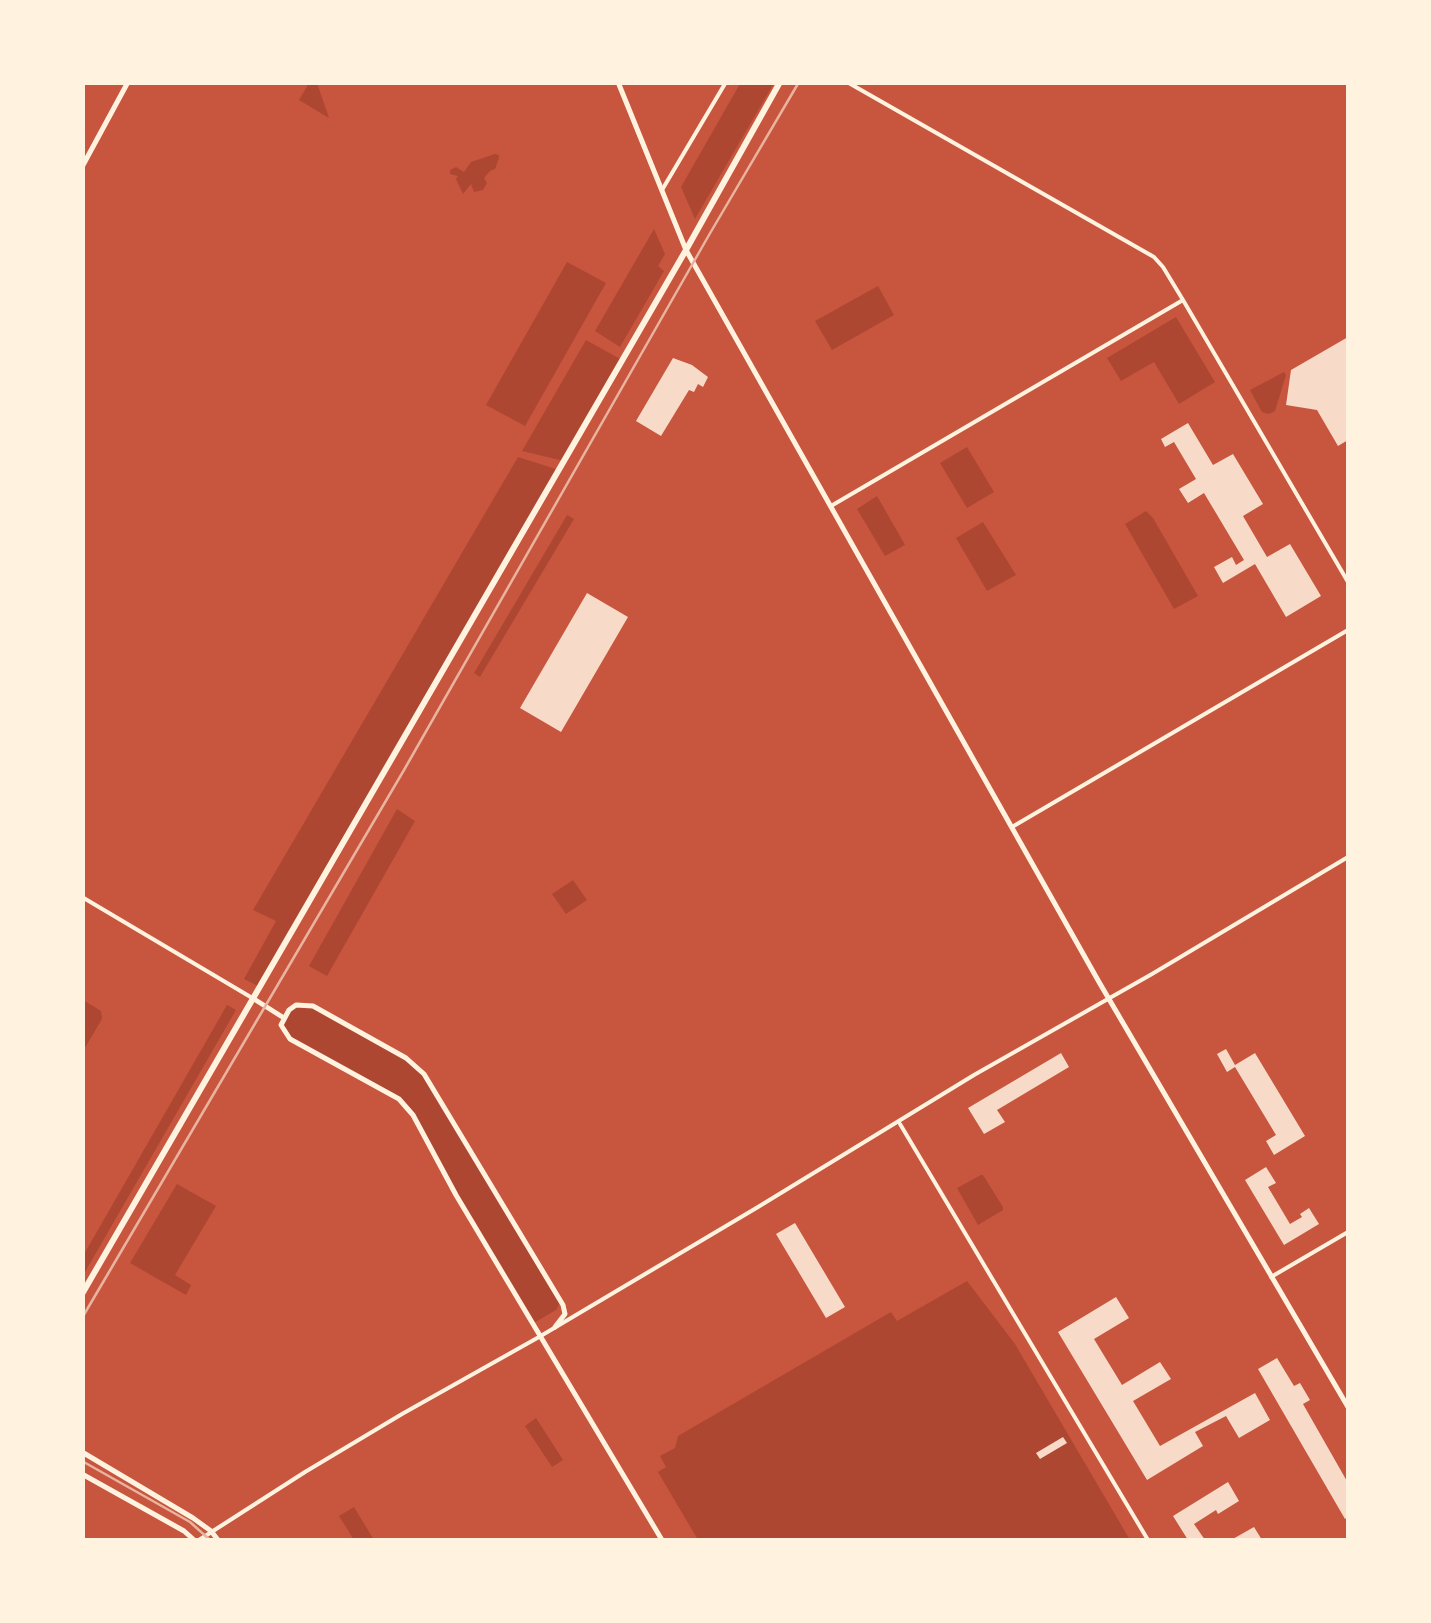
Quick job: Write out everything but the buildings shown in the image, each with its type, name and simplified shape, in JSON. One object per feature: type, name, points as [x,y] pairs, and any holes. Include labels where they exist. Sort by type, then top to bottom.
[{"type":"main road","points":[[82,167],[128,82]]},
{"type":"main road","points":[[618,82],[686,250],[1108,998],[1348,1407]]},
{"type":"main road","points":[[82,1294],[780,82]]},
{"type":"main road","points":[[254,999],[284,1018]]},
{"type":"main road","points":[[555,1327],[565,1314],[563,1304],[424,1074],[406,1058],[312,1006],[296,1005],[288,1010],[281,1025],[290,1039],[405,1106],[662,1540]]},
{"type":"main road","points":[[82,1452],[193,1518],[218,1540]]},
{"type":"main road","points":[[82,1474],[196,1540]]},
{"type":"street","points":[[662,190],[726,82]]},
{"type":"street","points":[[847,82],[1144,250],[1162,267],[1348,582]]},
{"type":"street","points":[[831,506],[1183,300]]},
{"type":"street","points":[[1012,827],[1348,630]]},
{"type":"street","points":[[196,1540],[1348,857]]},
{"type":"street","points":[[82,897],[254,999]]},
{"type":"street","points":[[899,1122],[1148,1540]]},
{"type":"street","points":[[1272,1277],[1348,1232]]},
{"type":"shaded area","points":[[741,82],[774,83],[695,219],[681,187]]},
{"type":"shaded area","points":[[309,83],[317,83],[329,118],[299,100]]},
{"type":"shaded area","points":[[495,154],[499,158],[495,169],[484,178],[487,183],[483,190],[474,192],[471,184],[463,194],[458,176],[450,174],[450,170],[456,167],[464,172],[471,162]]},
{"type":"shaded area","points":[[654,229],[665,254],[658,266],[664,271],[620,347],[595,331]]},
{"type":"shaded area","points":[[567,262],[606,283],[525,426],[486,405]]},
{"type":"shaded area","points":[[878,286],[894,315],[832,350],[815,321]]},
{"type":"shaded area","points":[[1176,317],[1215,382],[1179,404],[1154,362],[1121,381],[1107,358]]},
{"type":"shaded area","points":[[586,340],[622,360],[564,461],[522,451]]},
{"type":"shaded area","points":[[1284,372],[1275,411],[1262,412],[1250,390]]},
{"type":"shaded area","points":[[967,447],[994,492],[967,508],[940,463]]},
{"type":"shaded area","points":[[518,457],[559,470],[260,987],[244,979],[276,921],[253,910]]},
{"type":"shaded area","points":[[877,496],[905,545],[885,556],[857,509]]},
{"type":"shaded area","points":[[1146,511],[1198,596],[1174,609],[1125,524]]},
{"type":"shaded area","points":[[567,515],[574,519],[480,677],[474,673]]},
{"type":"shaded area","points":[[983,522],[1016,575],[987,591],[956,538]]},
{"type":"shaded area","points":[[397,809],[415,821],[327,976],[309,966]]},
{"type":"shaded area","points":[[573,880],[587,900],[566,914],[552,894]]},
{"type":"shaded area","points":[[83,1000],[101,1011],[102,1019],[83,1051]]},
{"type":"shaded area","points":[[227,1005],[236,1010],[83,1271],[83,1256]]},
{"type":"shaded area","points":[[296,1005],[313,1006],[406,1058],[424,1074],[561,1301],[556,1310],[532,1324],[405,1105],[290,1039],[281,1025]]},
{"type":"shaded area","points":[[981,1175],[1003,1210],[978,1225],[957,1188]]},
{"type":"shaded area","points":[[177,1184],[216,1206],[175,1275],[191,1285],[186,1295],[130,1263]]},
{"type":"shaded area","points":[[967,1281],[1015,1344],[1130,1540],[698,1540],[658,1472],[666,1467],[660,1456],[675,1448],[678,1436],[891,1312],[897,1321]]},
{"type":"shaded area","points":[[536,1418],[563,1460],[552,1467],[525,1426]]},
{"type":"shaded area","points":[[354,1507],[374,1540],[354,1540],[339,1516]]},
{"type":"tram line","points":[[82,1318],[404,770],[799,82]]},
{"type":"tram line","points":[[82,1461],[190,1522],[210,1540]]}]
